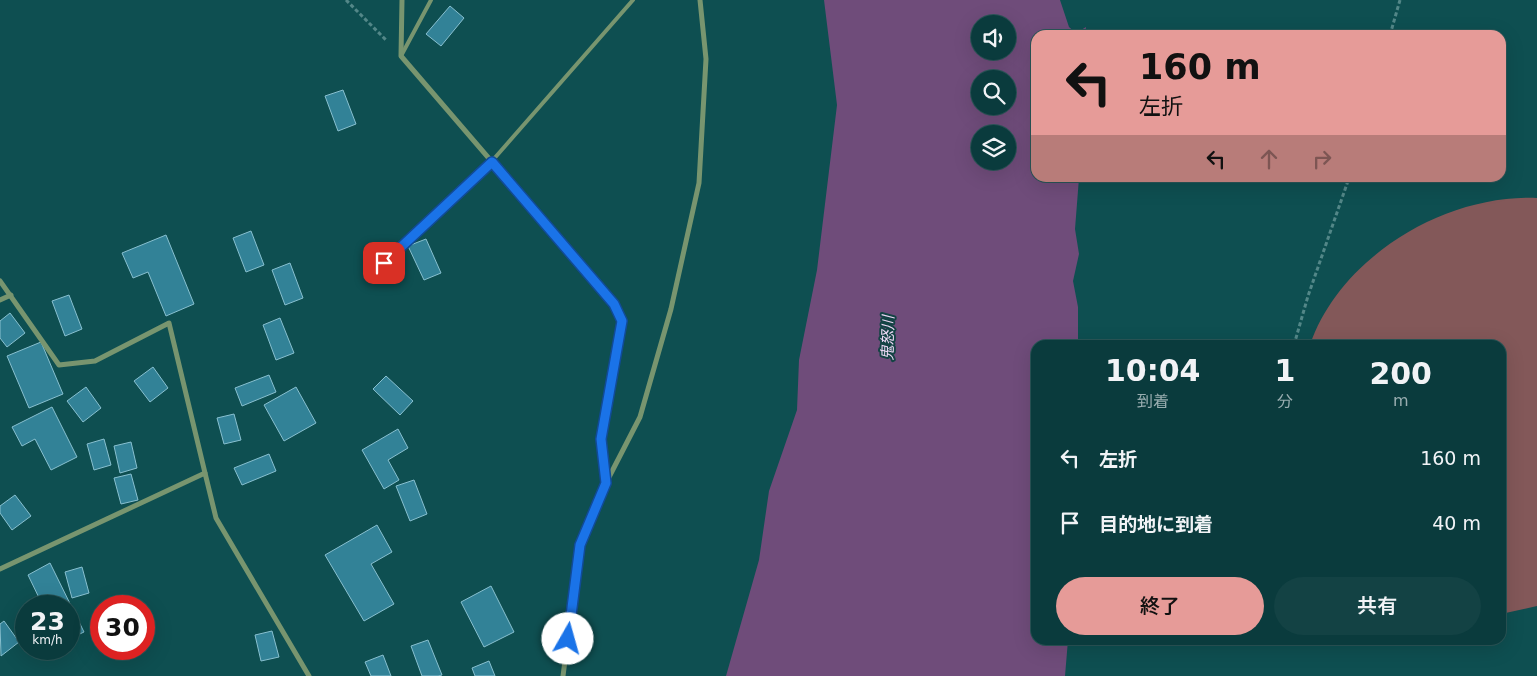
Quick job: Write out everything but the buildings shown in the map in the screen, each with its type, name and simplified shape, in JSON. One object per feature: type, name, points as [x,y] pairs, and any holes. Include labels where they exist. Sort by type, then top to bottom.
[{"type":"street","points":[[402,0],[401,56],[614,304],[622,321],[601,439],[606,483]]},
{"type":"street","points":[[563,676],[580,545],[606,483],[640,417],[671,309],[699,183],[706,58],[700,0]]},
{"type":"street","points":[[0,281],[60,365],[95,361],[169,323],[216,518],[309,676]]},
{"type":"street","points":[[0,300],[11,295]]},
{"type":"street","points":[[0,569],[205,473]]},
{"type":"lane","points":[[401,56],[431,0]]},
{"type":"lane","points":[[371,276],[492,162],[632,0]]},
{"type":"path","points":[[346,0],[401,56]]},
{"type":"path","points":[[1391,30],[1400,0]]},
{"type":"path","points":[[1295,340],[1308,296],[1348,182]]},
{"type":"shaded area","points":[[1537,198],[1537,606],[1506,613],[1506,340],[1312,340],[1325,313],[1345,284],[1371,259],[1400,237],[1433,220],[1467,207],[1502,200]]},
{"type":"water","name":"鬼怒川","points":[[824,0],[1060,0],[1069,27],[1072,30],[1031,30],[1031,182],[1079,182],[1075,229],[1079,254],[1073,281],[1078,307],[1078,340],[1031,340],[1031,645],[1068,645],[1065,676],[726,676],[759,560],[769,491],[797,410],[799,360],[817,270],[837,105]]},
{"type":"route","points":[[384,263],[492,162],[614,304],[622,321],[601,439],[606,483],[580,545],[568,639]]}]
